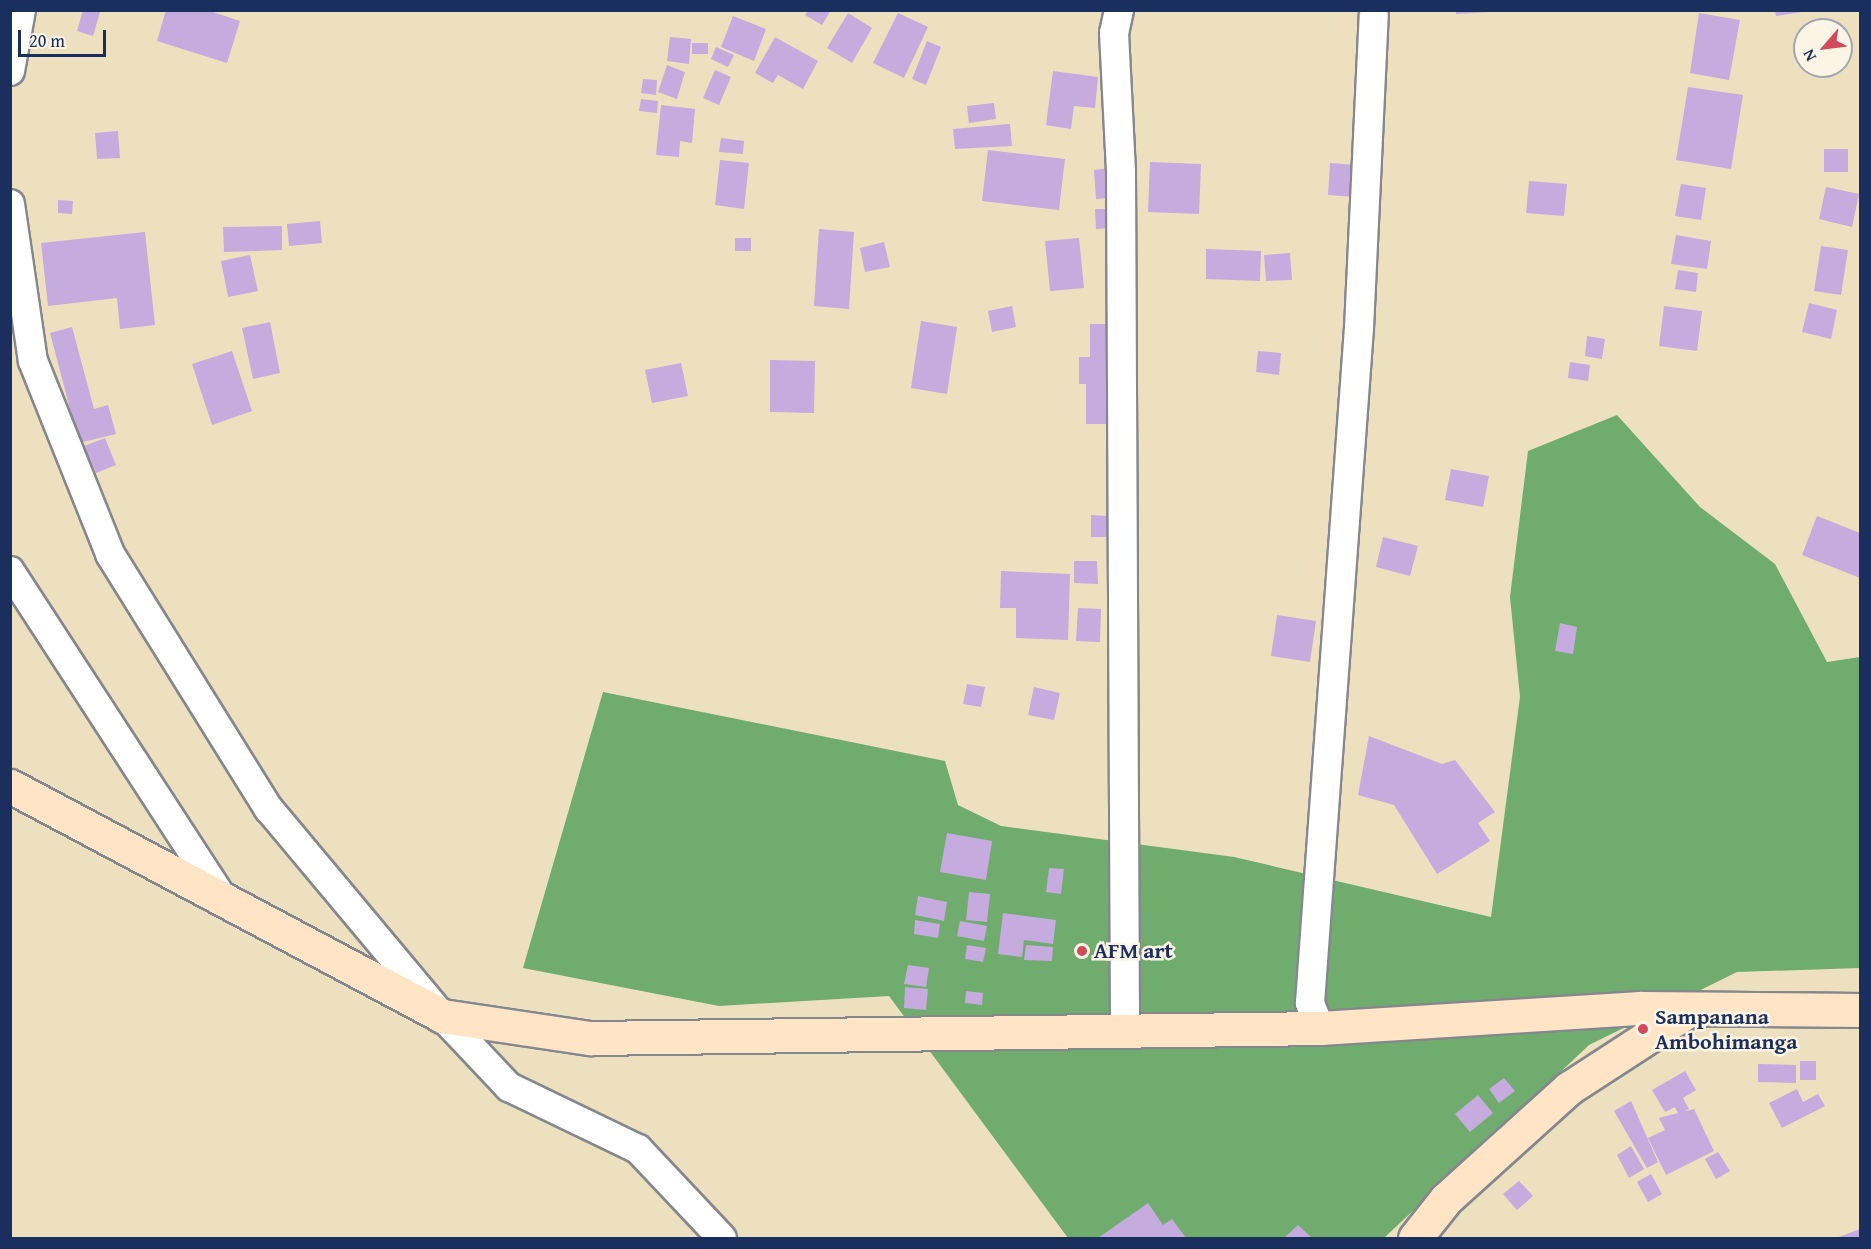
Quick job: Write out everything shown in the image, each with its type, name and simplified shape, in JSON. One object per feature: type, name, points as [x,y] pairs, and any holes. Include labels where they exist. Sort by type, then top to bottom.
[{"type":"main road","points":[[10,786],[442,1016],[590,1038],[1320,1028],[1640,1008],[1686,1012],[1860,1010]]},
{"type":"main road","points":[[1415,1239],[1446,1199],[1569,1088],[1686,1012]]},
{"type":"street","points":[[10,71],[21,10]]},
{"type":"street","points":[[1119,10],[1114,33],[1121,173],[1125,1030]]},
{"type":"street","points":[[1320,1028],[1310,1003],[1359,328],[1374,15]]},
{"type":"street","points":[[10,204],[33,362],[110,554],[269,809],[442,1016],[509,1087],[638,1149],[722,1239]]},
{"type":"street","points":[[10,571],[224,901]]},
{"type":"green space","points":[[1617,415],[1700,507],[1775,564],[1827,662],[1860,657],[1860,968],[1737,972],[1589,1045],[1384,1238],[1068,1238],[889,996],[719,1006],[523,968],[603,692],[945,761],[958,805],[1001,826],[1234,857],[1491,917],[1520,697],[1510,597],[1528,451]]},
{"type":"building","points":[[83,10],[100,12],[93,36],[77,31]]},
{"type":"building","points":[[166,10],[207,10],[240,21],[227,63],[157,41]]},
{"type":"building","points":[[808,10],[831,10],[822,25],[805,15]]},
{"type":"building","points":[[1456,10],[1491,10],[1491,12],[1456,14]]},
{"type":"building","points":[[1775,10],[1802,10],[1802,12],[1776,16]]},
{"type":"building","points":[[848,13],[872,28],[852,63],[827,48]]},
{"type":"building","points":[[898,13],[928,27],[904,78],[873,63]]},
{"type":"building","points":[[1699,13],[1740,20],[1729,80],[1690,73]]},
{"type":"building","points":[[733,16],[766,29],[754,61],[721,47]]},
{"type":"building","points":[[670,37],[691,39],[689,64],[667,61]]},
{"type":"building","points":[[775,37],[818,61],[803,89],[778,75],[773,83],[755,73]]},
{"type":"building","points":[[927,41],[941,47],[926,85],[912,79]]},
{"type":"building","points":[[692,43],[708,43],[708,54],[692,54]]},
{"type":"building","points":[[716,47],[734,55],[728,67],[711,59]]},
{"type":"building","points":[[667,65],[685,72],[677,99],[658,92]]},
{"type":"building","points":[[715,70],[731,77],[719,105],[703,98]]},
{"type":"building","points":[[1053,71],[1098,77],[1095,108],[1074,106],[1071,129],[1046,125]]},
{"type":"building","points":[[643,79],[657,80],[656,95],[641,93]]},
{"type":"building","points":[[1688,87],[1743,95],[1731,169],[1676,160]]},
{"type":"building","points":[[641,99],[658,101],[657,113],[639,111]]},
{"type":"building","points":[[994,103],[996,119],[969,123],[967,106]]},
{"type":"building","points":[[661,105],[695,109],[692,143],[680,141],[679,157],[656,155]]},
{"type":"building","points":[[1010,124],[1012,146],[955,149],[953,129]]},
{"type":"building","points":[[118,131],[120,158],[97,159],[95,133]]},
{"type":"building","points":[[721,138],[744,141],[743,154],[719,152]]},
{"type":"building","points":[[1824,149],[1848,149],[1848,172],[1824,172]]},
{"type":"building","points":[[988,150],[1065,159],[1059,210],[982,201]]},
{"type":"building","points":[[720,160],[749,163],[744,209],[715,205]]},
{"type":"building","points":[[1150,162],[1201,164],[1199,214],[1148,212]]},
{"type":"building","points":[[1330,163],[1357,165],[1355,197],[1328,195]]},
{"type":"building","points":[[1110,168],[1113,198],[1096,199],[1094,170]]},
{"type":"building","points":[[1529,181],[1567,184],[1564,216],[1526,213]]},
{"type":"building","points":[[1681,184],[1706,188],[1701,220],[1675,216]]},
{"type":"building","points":[[1826,187],[1859,194],[1852,227],[1819,219]]},
{"type":"building","points":[[58,200],[73,201],[72,214],[58,213]]},
{"type":"building","points":[[1095,209],[1112,209],[1113,228],[1096,229]]},
{"type":"building","points":[[320,221],[322,243],[289,246],[287,224]]},
{"type":"building","points":[[282,226],[282,250],[224,252],[223,227]]},
{"type":"building","points":[[819,229],[854,232],[849,309],[814,306]]},
{"type":"building","points":[[145,232],[155,325],[120,329],[117,298],[48,306],[41,243]]},
{"type":"building","points":[[1676,235],[1711,241],[1707,269],[1671,264]]},
{"type":"building","points":[[735,238],[751,238],[751,251],[735,251]]},
{"type":"building","points":[[1079,238],[1084,288],[1050,291],[1045,241]]},
{"type":"building","points":[[884,242],[890,267],[865,272],[860,248]]},
{"type":"building","points":[[1821,246],[1848,250],[1841,295],[1814,291]]},
{"type":"building","points":[[1206,249],[1261,251],[1260,281],[1206,279]]},
{"type":"building","points":[[1290,253],[1292,280],[1266,281],[1264,255]]},
{"type":"building","points":[[250,255],[258,291],[228,297],[221,261]]},
{"type":"building","points":[[1678,270],[1698,273],[1696,292],[1675,289]]},
{"type":"building","points":[[1809,303],[1837,310],[1831,339],[1802,332]]},
{"type":"building","points":[[1012,306],[1016,327],[992,332],[988,311]]},
{"type":"building","points":[[1664,306],[1702,311],[1697,351],[1659,346]]},
{"type":"building","points":[[921,321],[957,327],[947,394],[911,388]]},
{"type":"building","points":[[270,322],[280,373],[253,379],[242,328]]},
{"type":"building","points":[[1090,324],[1116,324],[1117,424],[1086,424],[1086,384],[1079,384],[1079,357],[1090,357]]},
{"type":"building","points":[[72,327],[94,409],[108,405],[116,434],[79,443],[50,333]]},
{"type":"building","points":[[1587,336],[1605,339],[1602,359],[1585,356]]},
{"type":"building","points":[[232,351],[252,411],[212,425],[192,364]]},
{"type":"building","points":[[1258,351],[1281,353],[1279,375],[1256,372]]},
{"type":"building","points":[[770,360],[815,361],[814,413],[770,412]]},
{"type":"building","points":[[1570,362],[1590,365],[1588,381],[1568,378]]},
{"type":"building","points":[[681,363],[688,396],[652,403],[645,370]]},
{"type":"building","points":[[105,438],[116,465],[96,473],[84,446]]},
{"type":"building","points":[[1451,469],[1489,476],[1483,507],[1445,500]]},
{"type":"building","points":[[1091,515],[1109,516],[1108,537],[1091,537]]},
{"type":"building","points":[[1817,516],[1860,533],[1860,578],[1802,555]]},
{"type":"building","points":[[1383,537],[1418,546],[1410,576],[1376,567]]},
{"type":"building","points":[[1074,561],[1097,561],[1098,584],[1074,583]]},
{"type":"building","points":[[1001,571],[1070,574],[1068,640],[1016,638],[1016,608],[1000,608]]},
{"type":"building","points":[[1078,608],[1101,609],[1100,642],[1076,641]]},
{"type":"building","points":[[1277,615],[1316,621],[1310,662],[1271,656]]},
{"type":"building","points":[[1560,623],[1577,627],[1573,654],[1555,651]]},
{"type":"building","points":[[967,684],[985,687],[981,707],[963,704]]},
{"type":"building","points":[[1034,687],[1060,693],[1054,720],[1028,715]]},
{"type":"building","points":[[1369,736],[1442,764],[1455,760],[1495,812],[1478,823],[1490,841],[1437,874],[1394,805],[1358,795]]},
{"type":"building","points":[[947,833],[992,841],[986,880],[940,872]]},
{"type":"building","points":[[1049,868],[1064,869],[1061,894],[1046,892]]},
{"type":"building","points":[[969,892],[990,894],[987,922],[966,920]]},
{"type":"building","points":[[918,896],[947,902],[944,921],[915,915]]},
{"type":"building","points":[[1003,913],[1056,920],[1053,944],[1024,940],[1022,957],[998,954]]},
{"type":"building","points":[[915,920],[940,924],[938,938],[914,934]]},
{"type":"building","points":[[960,921],[987,926],[984,941],[957,936]]},
{"type":"building","points":[[967,945],[986,948],[983,962],[965,959]]},
{"type":"building","points":[[1026,945],[1053,947],[1052,961],[1024,960]]},
{"type":"building","points":[[908,965],[929,968],[926,987],[904,984]]},
{"type":"building","points":[[905,987],[928,989],[926,1010],[904,1008]]},
{"type":"building","points":[[966,991],[983,993],[982,1005],[965,1003]]},
{"type":"building","points":[[1800,1061],[1816,1061],[1816,1080],[1800,1080]]},
{"type":"building","points":[[1758,1064],[1796,1065],[1796,1083],[1758,1082]]},
{"type":"building","points":[[1685,1071],[1696,1090],[1683,1098],[1689,1109],[1679,1115],[1675,1107],[1665,1112],[1652,1090]]},
{"type":"building","points":[[1504,1078],[1515,1091],[1499,1103],[1489,1089]]},
{"type":"building","points":[[1797,1089],[1803,1102],[1818,1094],[1825,1106],[1782,1128],[1769,1103]]},
{"type":"building","points":[[1478,1095],[1493,1113],[1470,1132],[1455,1114]]},
{"type":"building","points":[[1631,1101],[1658,1162],[1647,1168],[1614,1111]]},
{"type":"building","points":[[1694,1109],[1714,1151],[1666,1175],[1648,1138],[1665,1130],[1659,1118]]},
{"type":"building","points":[[1631,1146],[1644,1169],[1629,1178],[1617,1155]]},
{"type":"building","points":[[1718,1152],[1730,1171],[1716,1179],[1705,1159]]},
{"type":"building","points":[[1651,1174],[1662,1194],[1648,1202],[1637,1182]]},
{"type":"building","points":[[1519,1181],[1533,1196],[1517,1210],[1503,1194]]},
{"type":"building","points":[[1148,1203],[1163,1225],[1172,1219],[1186,1238],[1098,1238]]},
{"type":"building","points":[[1298,1225],[1312,1238],[1284,1238]]},
{"type":"building","points":[[1860,1229],[1860,1238],[1836,1238]]},
{"type":"place","name":"AFM art","points":[[1082,951]]},
{"type":"place","name":"Sampanana Ambohimanga","points":[[1643,1029]]}]
